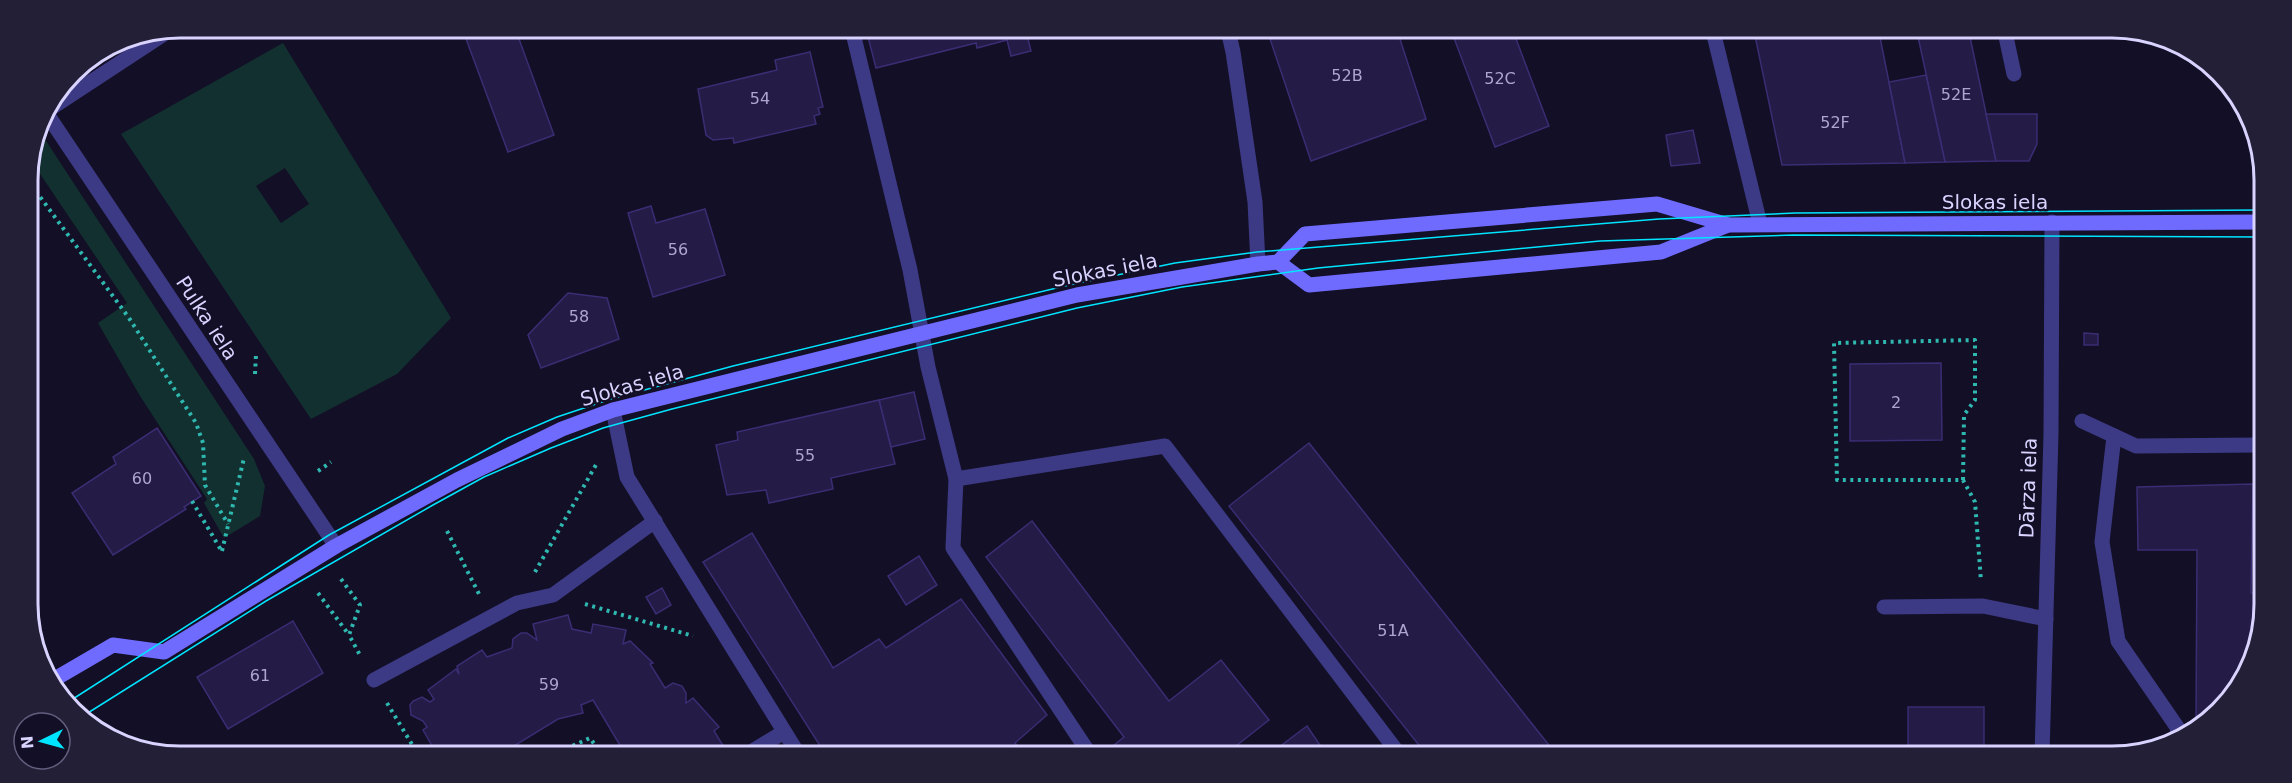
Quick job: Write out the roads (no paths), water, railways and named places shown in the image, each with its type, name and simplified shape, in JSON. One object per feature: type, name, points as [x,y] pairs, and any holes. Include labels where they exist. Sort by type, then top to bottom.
[{"type":"street","points":[[854,38],[924,335],[928,367],[956,478],[953,548],[1084,746]]},
{"type":"street","points":[[1230,38],[1255,202],[1258,264]]},
{"type":"street","points":[[1715,38],[1760,224]]},
{"type":"street","points":[[2006,38],[2014,74]]},
{"type":"street","points":[[60,101],[154,40]]},
{"type":"street","name":"Pulka iela","points":[[51,119],[336,546]]},
{"type":"street","name":"Slokas iela","points":[[58,677],[113,645],[164,652],[336,546],[508,453],[613,410],[924,335],[1077,295],[1278,262],[1305,234],[1657,204],[1728,225],[2254,222]]},
{"type":"street","name":"Dārza iela","points":[[2042,745],[2052,222]]},
{"type":"street","name":"Slokas iela","points":[[1278,262],[1309,285],[1661,252],[1728,225]]},
{"type":"street","points":[[613,410],[627,477],[793,746]]},
{"type":"street","points":[[2082,421],[2136,446],[2254,445]]},
{"type":"street","points":[[2115,436],[2102,542],[2118,641],[2177,730]]},
{"type":"street","points":[[956,478],[1166,446],[1392,745]]},
{"type":"street","points":[[374,680],[517,603],[553,595],[655,521]]},
{"type":"street","points":[[1884,606],[1983,606],[2046,619]]},
{"type":"street","points":[[761,746],[784,732]]},
{"type":"tram line","points":[[74,698],[329,535],[508,438],[557,417],[611,399],[733,366],[1069,285],[1175,263],[1257,252],[1659,219],[1795,213],[2254,210]]},
{"type":"tram line","points":[[89,712],[266,601],[433,505],[484,477],[551,448],[603,428],[672,409],[1077,308],[1182,287],[1318,268],[1600,241],[1793,235],[2254,237]]}]
